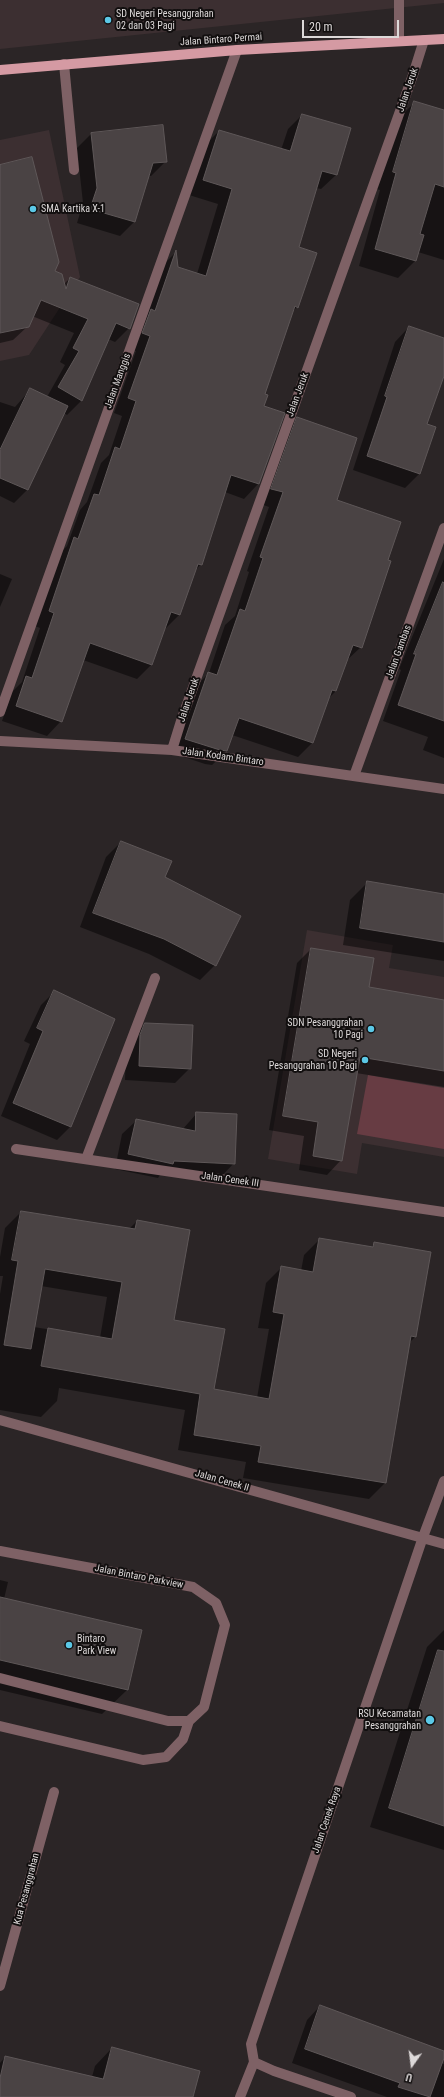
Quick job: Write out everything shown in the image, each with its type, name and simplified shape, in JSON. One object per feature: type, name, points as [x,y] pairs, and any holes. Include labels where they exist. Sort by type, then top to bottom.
[{"type":"main road","name":"Jalan Bintaro Permai","points":[[0,70],[237,50],[444,39]]},
{"type":"street","points":[[399,0],[399,41]]},
{"type":"street","name":"Jalan Jeruk","points":[[172,750],[181,721],[414,75],[424,40]]},
{"type":"street","name":"Jalan Manggis","points":[[0,712],[237,50]]},
{"type":"street","points":[[64,64],[74,170]]},
{"type":"street","name":"Jalan Gambas","points":[[354,776],[444,528]]},
{"type":"street","name":"Jalan Kodam Bintaro","points":[[0,741],[172,750],[444,789]]},
{"type":"street","points":[[86,1159],[155,978]]},
{"type":"street","name":"Jalan Cenek III","points":[[16,1149],[444,1212]]},
{"type":"street","name":"Jalan Cenek II","points":[[0,1420],[444,1544]]},
{"type":"street","name":"Jalan Cenek Raya","points":[[254,2062],[251,2044],[422,1537],[444,1481]]},
{"type":"street","name":"Jalan Bintaro Parkview","points":[[0,1551],[194,1587],[216,1604],[225,1625],[204,1707],[189,1721]]},
{"type":"street","points":[[0,1678],[168,1721],[189,1721],[183,1739],[166,1757],[143,1760],[0,1726]]},
{"type":"street","name":"Kua Pesanggrahan","points":[[0,1986],[54,1792]]},
{"type":"street","points":[[240,2097],[254,2062],[274,2071],[351,2097]]},
{"type":"shaded area","name":"SD Negeri Pesanggrahan 02 dan 03 Pagi","points":[[0,0],[444,0],[444,3],[0,49]]},
{"type":"shaded area","name":"SMA Kartika X-1","points":[[49,130],[80,277],[29,355],[0,361],[0,140]]},
{"type":"shaded area","name":"SD Negeri Pesanggrahan 10 Pagi","points":[[307,930],[393,945],[389,968],[444,977],[444,1157],[362,1143],[357,1174],[268,1159]]},
{"type":"shaded area","points":[[368,1075],[444,1088],[444,1149],[357,1134]]},
{"type":"building","points":[[414,101],[444,110],[444,187],[435,184],[420,234],[424,235],[416,261],[375,249],[396,173],[393,172]]},
{"type":"building","points":[[302,114],[351,128],[337,175],[322,171],[299,247],[317,253],[298,308],[295,306],[265,394],[268,395],[264,406],[285,413],[259,484],[231,475],[202,565],[198,564],[180,615],[171,612],[152,665],[90,643],[62,722],[16,706],[26,676],[32,678],[54,613],[49,611],[74,537],[78,539],[94,494],[99,495],[115,447],[120,449],[136,401],[128,398],[150,336],[142,333],[151,309],[155,311],[176,250],[178,267],[206,276],[232,189],[203,180],[219,130],[290,151]]},
{"type":"building","points":[[163,125],[167,162],[153,163],[135,222],[90,209],[97,188],[91,133]]},
{"type":"building","name":"SMA Kartika X-1","points":[[32,157],[59,262],[55,271],[62,274],[66,289],[70,277],[139,304],[130,329],[116,323],[82,401],[58,387],[79,351],[73,348],[88,319],[41,300],[29,327],[0,333],[0,165]]},
{"type":"building","points":[[409,326],[444,338],[444,376],[427,424],[436,427],[420,474],[367,456],[387,397],[385,396]]},
{"type":"building","points":[[30,388],[68,406],[28,490],[0,478],[0,450]]},
{"type":"building","points":[[297,417],[357,438],[337,500],[401,522],[388,560],[391,561],[362,648],[353,645],[336,691],[332,690],[313,743],[239,718],[227,751],[220,750],[185,739],[208,672],[217,675],[240,609],[245,611],[263,558],[260,557],[283,492],[271,489]]},
{"type":"building","points":[[443,582],[444,721],[398,705],[416,654],[414,654]]},
{"type":"building","points":[[121,841],[172,861],[165,877],[241,916],[216,966],[164,939],[93,913]]},
{"type":"building","points":[[367,881],[444,894],[444,942],[360,928]]},
{"type":"building","name":"SDN Pesanggrahan 10 Pagi","points":[[311,948],[374,958],[369,987],[444,1000],[444,1071],[360,1057],[342,1161],[313,1156],[318,1122],[283,1116]]},
{"type":"building","points":[[54,990],[115,1019],[71,1127],[13,1103],[43,1031],[37,1028]]},
{"type":"building","points":[[145,1023],[193,1025],[191,1069],[139,1066],[140,1035]]},
{"type":"building","points":[[196,1112],[237,1114],[235,1164],[174,1161],[173,1164],[128,1154],[136,1119],[195,1131]]},
{"type":"building","points":[[21,1211],[135,1229],[137,1220],[190,1230],[174,1320],[225,1329],[214,1389],[269,1399],[284,1314],[273,1312],[281,1266],[313,1272],[319,1238],[373,1247],[374,1242],[431,1252],[416,1337],[411,1336],[386,1483],[258,1462],[261,1446],[194,1435],[200,1394],[41,1366],[48,1328],[112,1339],[122,1282],[45,1269],[31,1349],[4,1345],[18,1261],[12,1260]]},
{"type":"building","name":"Bintaro Park View","points":[[0,1597],[142,1630],[128,1690],[0,1660]]},
{"type":"building","name":"RSU Kecamatan Pesanggrahan","points":[[438,1650],[444,1651],[444,1826],[389,1808]]},
{"type":"building","points":[[320,2005],[444,2051],[444,2058],[430,2097],[398,2087],[400,2083],[305,2049]]},
{"type":"building","points":[[112,2047],[200,2071],[193,2097],[0,2097],[0,2078],[5,2056],[103,2079]]},
{"type":"place","name":"SD Negeri Pesanggrahan 02 dan 03 Pagi","points":[[108,20]]},
{"type":"place","name":"SMA Kartika X-1","points":[[33,209]]},
{"type":"place","name":"SDN Pesanggrahan 10 Pagi","points":[[371,1029]]},
{"type":"place","name":"SD Negeri Pesanggrahan 10 Pagi","points":[[365,1060]]},
{"type":"place","name":"Bintaro Park View","points":[[69,1645]]},
{"type":"place","name":"RSU Kecamatan Pesanggrahan","points":[[430,1720]]}]
